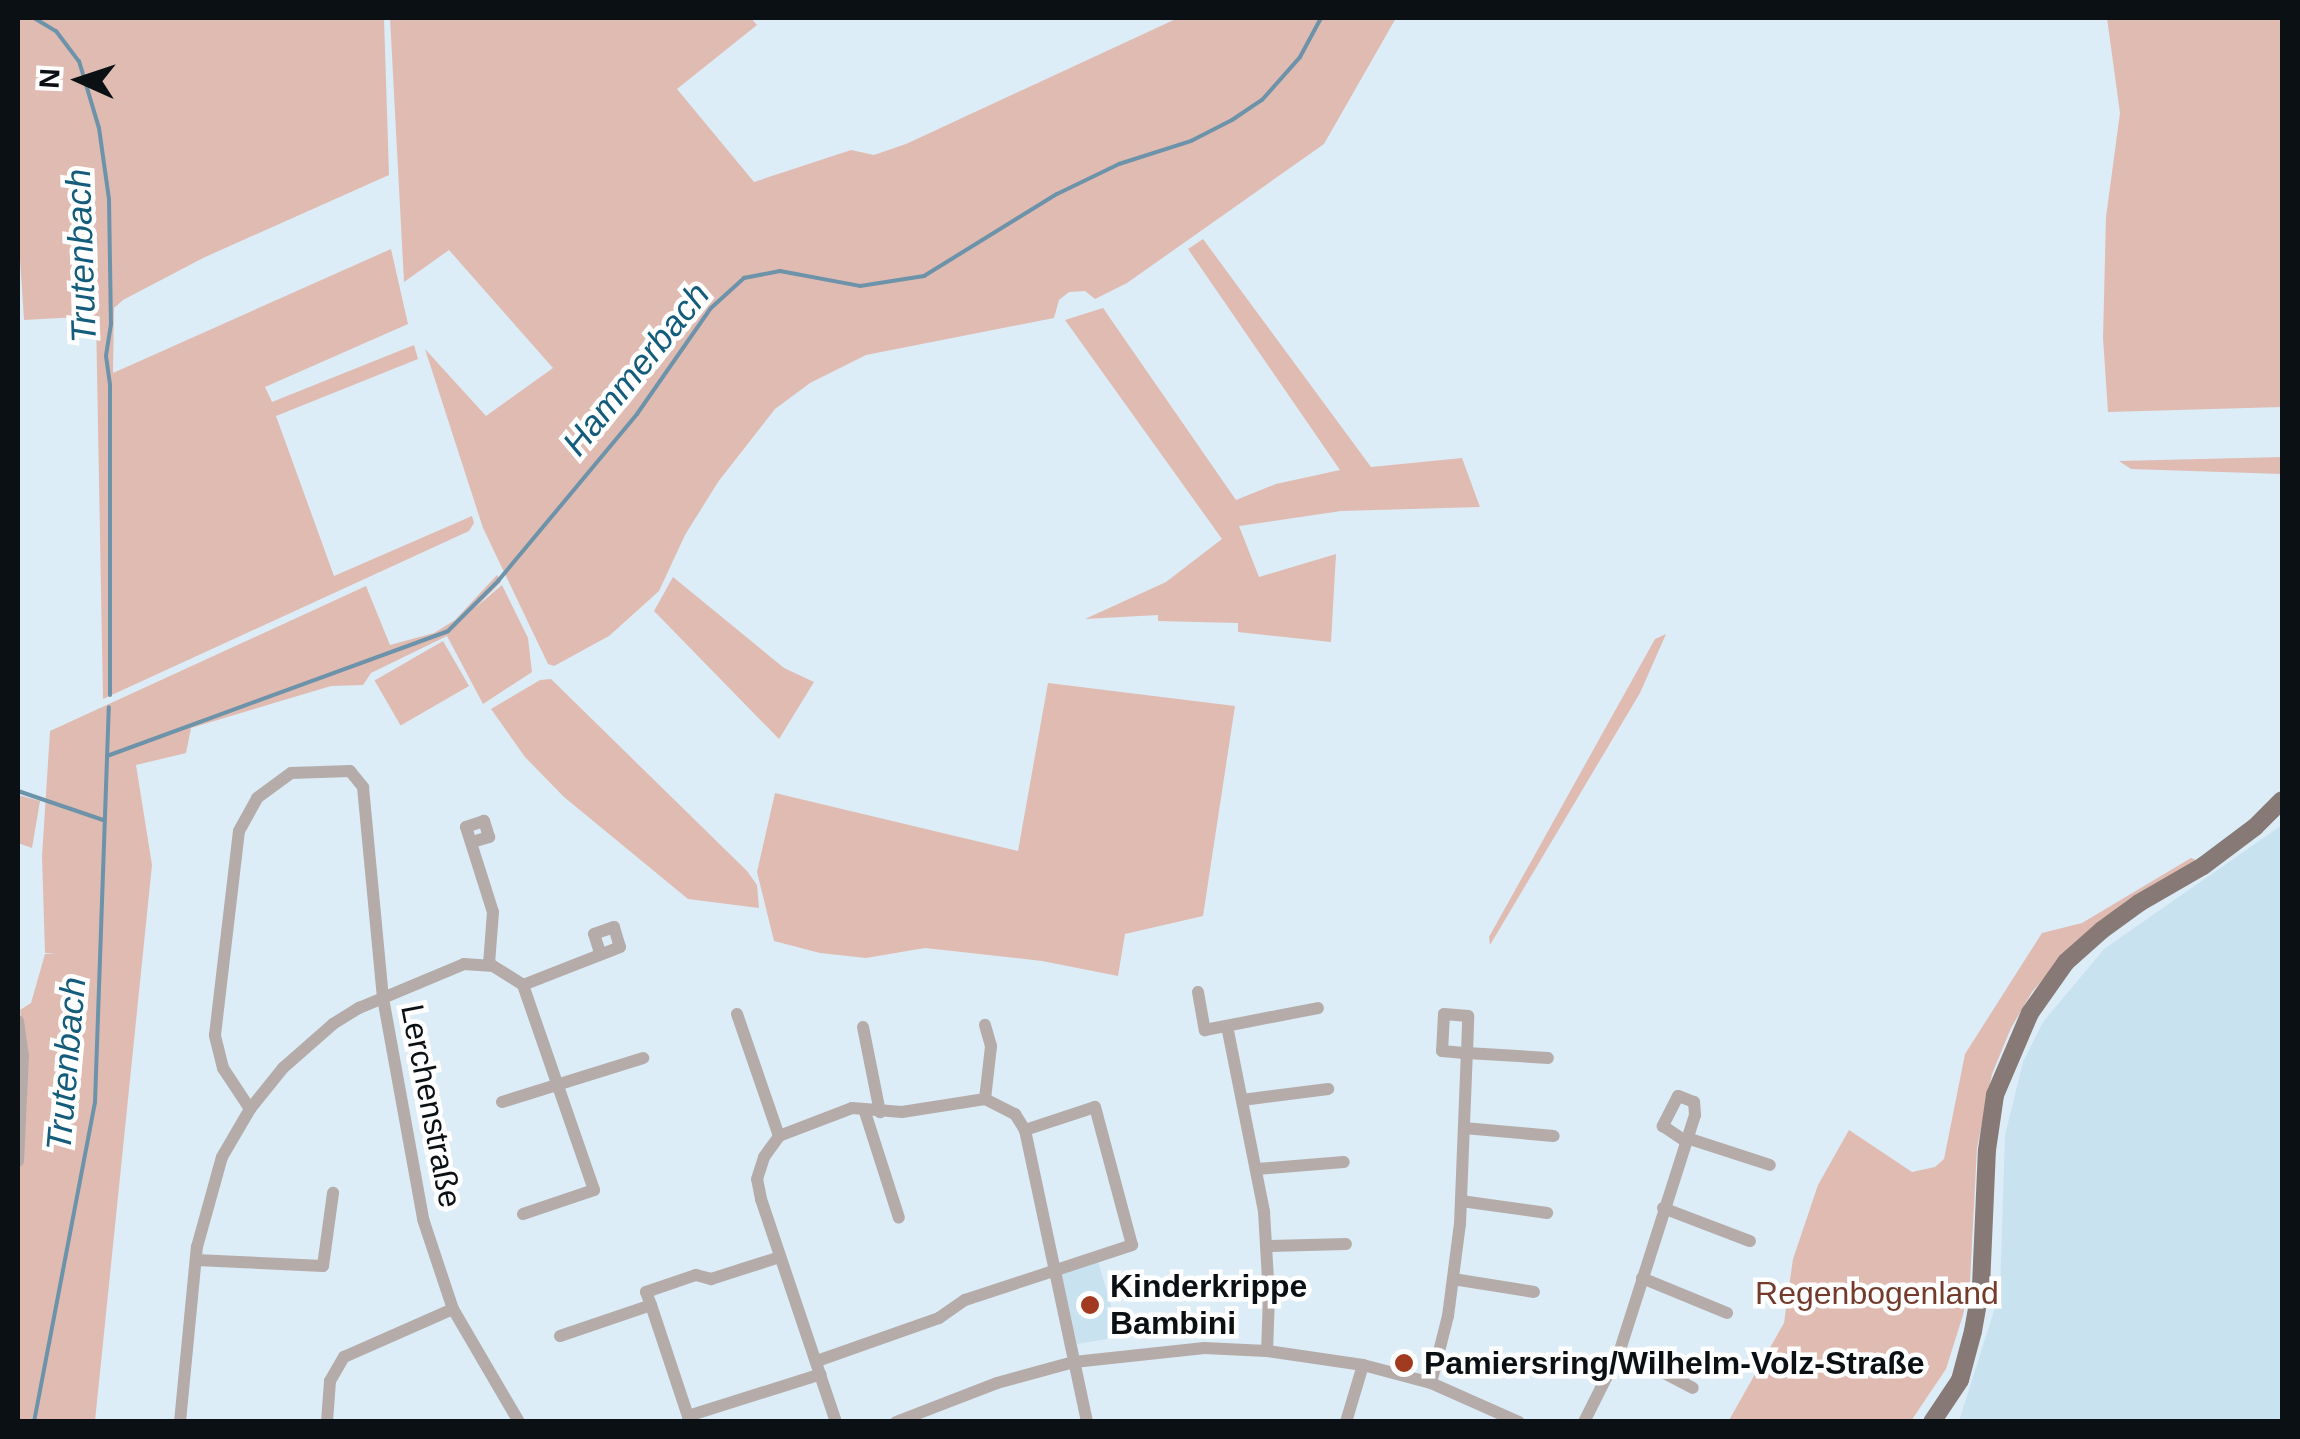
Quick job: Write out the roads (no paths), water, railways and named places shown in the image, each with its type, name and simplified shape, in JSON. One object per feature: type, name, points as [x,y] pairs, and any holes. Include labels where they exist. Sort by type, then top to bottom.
[{"type":"main road","points":[[1932,1422],[1960,1380],[1973,1332],[1981,1286],[1988,1150],[1996,1095],[2030,1012],[2066,962],[2102,930],[2139,903],[2203,866],[2282,800]]},
{"type":"street","name":"Lerchenstraße","points":[[250,1109],[223,1068],[215,1035],[243,820],[267,789],[291,774],[350,771],[360,778],[383,998],[423,1219],[453,1309],[519,1422]]},
{"type":"street","points":[[472,842],[494,912],[488,964]]},
{"type":"street","points":[[524,985],[600,953]]},
{"type":"street","points":[[180,1422],[196,1260],[210,1189],[250,1109],[283,1068],[333,1024],[447,968],[488,964],[524,985],[594,1190],[523,1214]]},
{"type":"street","points":[[1198,992],[1205,1030],[1318,1008]]},
{"type":"street","points":[[737,1014],[779,1136]]},
{"type":"street","points":[[18,1021],[18,1161]]},
{"type":"street","points":[[984,1099],[991,1046],[985,1025]]},
{"type":"street","points":[[1227,1026],[1257,1168],[1266,1246],[1267,1350]]},
{"type":"street","points":[[863,1027],[880,1112]]},
{"type":"street","points":[[1431,1383],[1453,1278],[1461,1201],[1464,1128],[1457,1051],[1548,1058]]},
{"type":"street","points":[[502,1102],[642,1058]]},
{"type":"street","points":[[1242,1100],[1328,1088]]},
{"type":"street","points":[[836,1422],[757,1179],[764,1157],[779,1136],[852,1108],[880,1112],[984,1099],[1015,1114],[1024,1130],[1087,1422]]},
{"type":"street","points":[[780,1257],[711,1279],[696,1275],[646,1292],[689,1419],[940,1318],[965,1300],[1132,1244],[1094,1108],[1024,1130]]},
{"type":"street","points":[[864,1109],[898,1218]]},
{"type":"street","points":[[1464,1128],[1554,1136]]},
{"type":"street","points":[[1584,1422],[1620,1350],[1663,1208],[1680,1136],[1770,1165]]},
{"type":"street","points":[[1257,1168],[1344,1162]]},
{"type":"street","points":[[196,1260],[323,1266],[332,1193]]},
{"type":"street","points":[[1461,1201],[1547,1213]]},
{"type":"street","points":[[1663,1208],[1750,1241]]},
{"type":"street","points":[[1266,1246],[1346,1244]]},
{"type":"street","points":[[1453,1278],[1534,1292]]},
{"type":"street","points":[[1642,1278],[1727,1313]]},
{"type":"street","points":[[560,1336],[650,1304]]},
{"type":"street","points":[[327,1422],[330,1381],[344,1357],[453,1309]]},
{"type":"street","points":[[896,1422],[997,1383],[1074,1362],[1204,1348],[1267,1350],[1362,1365],[1431,1383],[1519,1422]]},
{"type":"street","points":[[1620,1350],[1693,1388]]},
{"type":"street","points":[[1346,1422],[1362,1365]]},
{"type":"waterway","name":"Trutenbach","points":[[34,18],[56,31],[79,61],[99,128],[109,199],[111,324],[106,356],[110,386],[110,695]]},
{"type":"waterway","name":"Hammerbach","points":[[107,756],[448,631],[498,581],[637,414],[711,308],[744,278],[780,271],[860,286],[924,276],[1057,194],[1119,164],[1191,141],[1232,120],[1262,100],[1300,57],[1321,18]]},
{"type":"waterway","name":"Trutenbach","points":[[34,1422],[95,1102],[109,707]]},
{"type":"waterway","points":[[18,791],[103,820]]},
{"type":"place","name":"Kinderkrippe Bambini","points":[[1090,1305]]},
{"type":"place","name":"Pamiersring/Wilhelm-Volz-Straße","points":[[1404,1363]]},
{"type":"park label","name":"Regenbogenland","points":[[1877,1293]]}]
